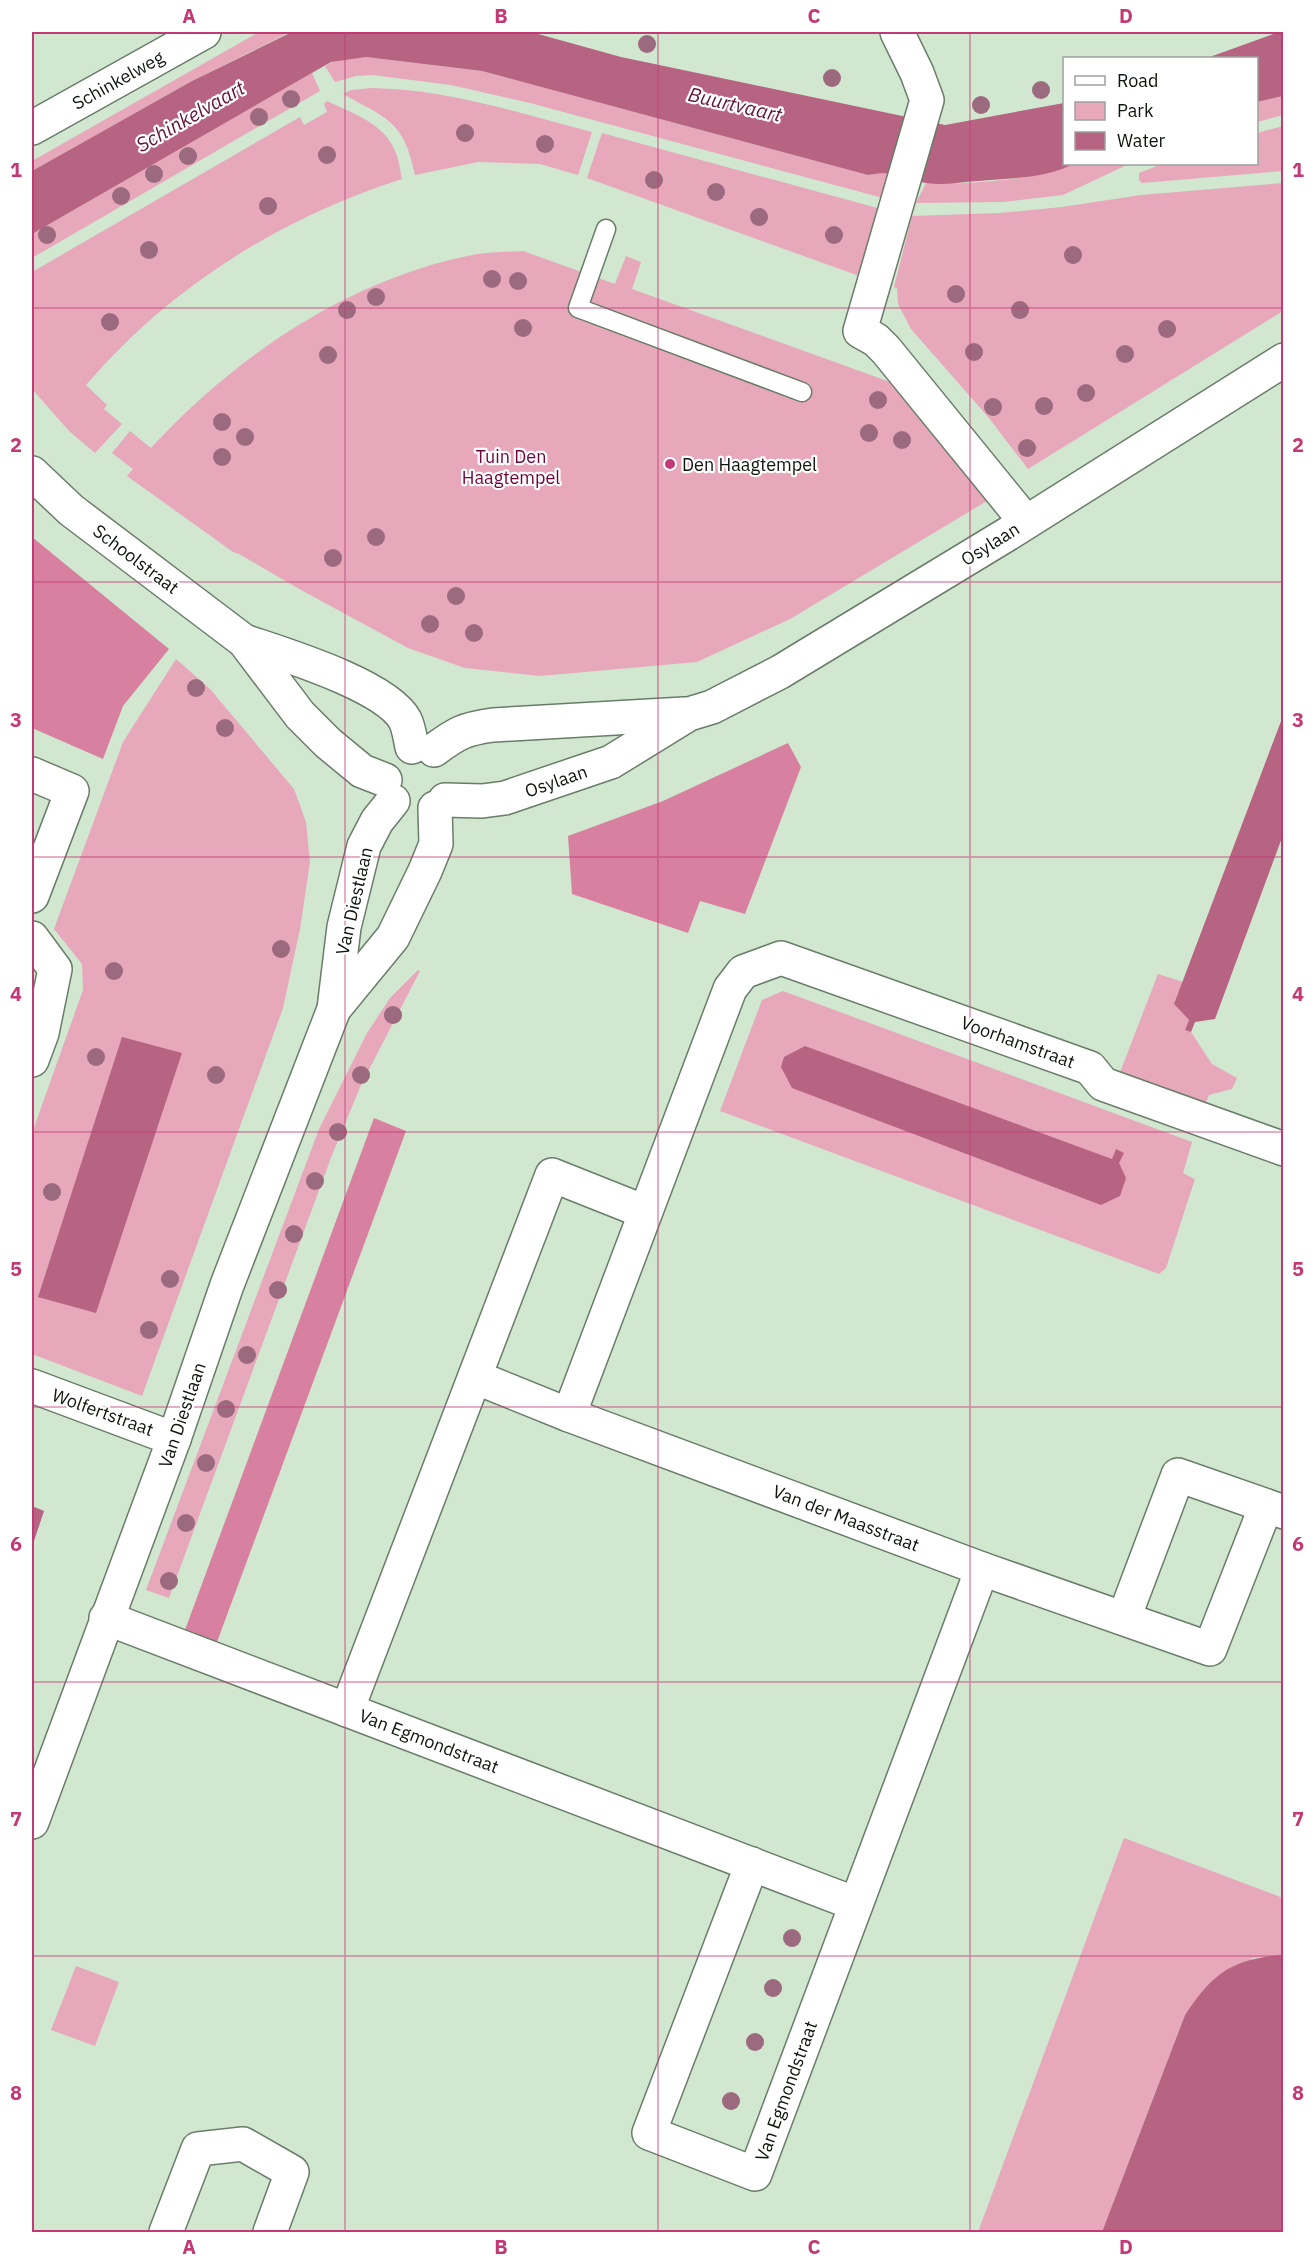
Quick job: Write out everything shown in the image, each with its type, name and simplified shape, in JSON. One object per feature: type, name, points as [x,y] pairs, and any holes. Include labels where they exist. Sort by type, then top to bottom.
[{"type":"street","name":"Schinkelweg","points":[[32,128],[204,32]]},
{"type":"street","points":[[897,32],[918,73],[927,100],[860,331],[876,340],[886,350],[1026,522]]},
{"type":"street","name":"Osylaan","points":[[423,749],[469,728],[689,714],[712,707],[780,672],[1026,522],[1284,360]]},
{"type":"street","name":"Schoolstraat","points":[[32,473],[71,510],[244,641],[300,715],[328,744],[389,791]]},
{"type":"street","name":"Schoolstraat","points":[[244,641],[328,670],[369,690],[386,701],[404,719],[423,749]]},
{"type":"street","name":"Osylaan","points":[[440,804],[505,798],[611,762],[689,714]]},
{"type":"street","points":[[423,749],[444,758],[452,778],[450,790],[440,804],[425,812],[413,813],[402,809],[389,791],[387,769],[392,759],[402,751],[423,749]]},
{"type":"street","points":[[32,774],[72,790],[32,896]]},
{"type":"street","name":"Van Diestlaan","points":[[32,1822],[174,1439],[227,1285],[334,1009],[344,927],[364,846],[389,791]]},
{"type":"street","name":"Van Diestlaan","points":[[334,1009],[393,937],[436,844],[440,804]]},
{"type":"street","points":[[32,938],[56,969],[42,1033],[32,1060]]},
{"type":"street","name":"Voorhamstraat","points":[[645,1212],[730,989],[743,972],[780,958],[1090,1068],[1103,1084],[1284,1149]]},
{"type":"street","points":[[347,1710],[552,1175],[645,1212],[569,1415]]},
{"type":"street","name":"Van der Maasstraat","points":[[475,1377],[569,1415],[982,1569],[1210,1649],[1275,1509]]},
{"type":"street","name":"Wolfertstraat","points":[[32,1386],[174,1439]]},
{"type":"street","points":[[1124,1618],[1178,1475],[1275,1509]]},
{"type":"street","points":[[856,1904],[982,1569]]},
{"type":"street","name":"Van Egmondstraat","points":[[106,1618],[752,1864],[856,1904],[755,2174],[648,2133],[752,1864]]},
{"type":"street","points":[[166,2232],[198,2149],[243,2144],[292,2172],[270,2232]]},
{"type":"lane","points":[[606,229],[578,308],[802,392]]},
{"type":"green space","points":[[259,32],[290,32],[192,81],[32,171],[32,161]]},
{"type":"green space","points":[[366,57],[482,71],[868,175],[884,171],[890,173],[883,198],[530,103],[451,85],[372,75],[356,76],[335,82],[325,66],[340,60]]},
{"type":"green space","points":[[312,73],[320,91],[32,258],[32,234]]},
{"type":"green space","points":[[399,89],[455,97],[592,132],[578,175],[540,164],[478,162],[415,175],[405,143],[392,124],[383,116],[343,94],[351,90]]},
{"type":"green space","points":[[1283,96],[1283,115],[1258,122],[1258,102]]},
{"type":"green space","points":[[327,101],[366,120],[383,133],[396,154],[402,179],[357,195],[271,235],[191,287],[154,317],[86,385],[107,405],[104,409],[122,424],[95,453],[69,431],[32,389],[32,272],[300,117],[304,125],[327,112],[324,104]]},
{"type":"green space","points":[[1283,126],[1283,171],[1142,183],[1139,180],[1139,173],[1159,165],[1258,165],[1258,133]]},
{"type":"green space","points":[[602,133],[881,209],[862,277],[587,178]]},
{"type":"green space","points":[[1070,165],[1127,165],[1063,195],[1003,202],[916,203],[926,183],[1023,178]]},
{"type":"green space","points":[[1283,183],[1283,311],[1028,469],[989,418],[911,329],[898,304],[897,288],[894,287],[912,216],[1000,213],[1062,207],[1141,195]]},
{"type":"green space","name":"Tuin Den Haagtempel","points":[[523,251],[615,284],[626,256],[641,262],[632,289],[890,382],[987,501],[790,619],[697,662],[540,676],[465,668],[408,648],[233,552],[127,476],[133,469],[112,453],[130,431],[151,448],[184,414],[258,352],[341,301],[385,281],[430,265],[477,254]]},
{"type":"green space","points":[[176,659],[210,689],[294,789],[306,822],[310,862],[300,929],[283,1008],[142,1396],[32,1354],[32,1133],[83,990],[82,964],[54,929],[123,742]]},
{"type":"green space","points":[[418,970],[420,971],[361,1085],[332,1155],[169,1598],[146,1590],[319,1129],[367,1033],[390,998]]},
{"type":"green space","points":[[1158,974],[1183,982],[1174,1004],[1189,1020],[1186,1030],[1191,1032],[1212,1064],[1237,1078],[1232,1089],[1209,1095],[1204,1107],[1119,1075]]},
{"type":"green space","points":[[783,991],[1192,1142],[1183,1173],[1195,1179],[1166,1268],[1159,1274],[720,1111],[762,1000]]},
{"type":"green space","points":[[1124,1838],[1283,1898],[1283,1955],[1253,1958],[1185,2015],[1102,2232],[978,2232]]},
{"type":"green space","points":[[76,1966],[119,1982],[95,2046],[51,2030]]},
{"type":"shaded area","points":[[32,537],[169,649],[123,706],[103,759],[32,728]]},
{"type":"shaded area","points":[[788,743],[801,767],[745,914],[700,901],[688,933],[572,894],[568,836],[663,801]]},
{"type":"shaded area","points":[[374,1118],[406,1131],[217,1642],[185,1630]]},
{"type":"water","points":[[292,32],[531,32],[621,57],[945,125],[1063,103],[1063,165],[1071,165],[1039,175],[945,184],[926,183],[885,173],[868,175],[482,71],[366,57],[331,62],[32,234],[32,171],[192,81]]},
{"type":"water","points":[[1283,32],[1283,96],[1258,102],[1258,57],[1210,57]]},
{"type":"water","points":[[1283,716],[1283,835],[1215,1019],[1195,1022],[1191,1032],[1185,1030],[1189,1020],[1174,1004]]},
{"type":"water","points":[[122,1037],[182,1053],[96,1313],[38,1297]]},
{"type":"water","points":[[805,1046],[1112,1159],[1116,1149],[1124,1153],[1119,1163],[1126,1178],[1120,1196],[1101,1205],[792,1088],[781,1067],[784,1057]]},
{"type":"water","points":[[32,1506],[44,1511],[32,1547]]},
{"type":"water","points":[[1283,1955],[1283,2232],[1102,2232],[1185,2015],[1205,1988],[1225,1971],[1250,1960]]},
{"type":"place","name":"Den Haagtempel","points":[[670,464]]},
{"type":"water label","name":"Buurtvaart","points":[[735,104]]},
{"type":"water label","name":"Schinkelvaart","points":[[190,116]]}]
